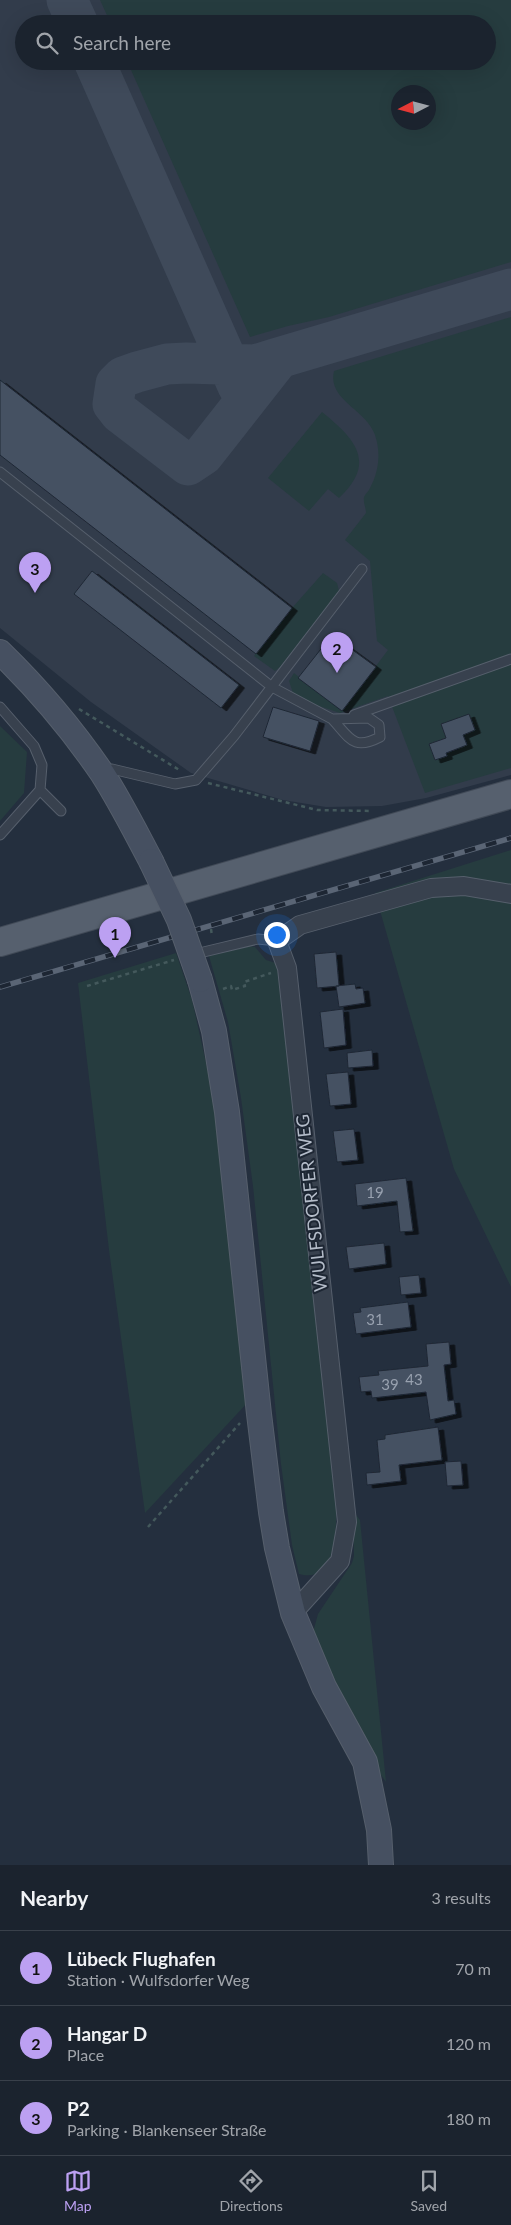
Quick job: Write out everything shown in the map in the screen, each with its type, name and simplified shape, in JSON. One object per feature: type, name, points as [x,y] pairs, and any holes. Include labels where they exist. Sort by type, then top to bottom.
[{"type":"main road","points":[[0,942],[511,794]]},
{"type":"street","points":[[0,652],[42,694],[102,774],[151,860],[207,986],[227,1112],[259,1414],[277,1548],[293,1613],[324,1687],[365,1762],[379,1830],[381,1865]]},
{"type":"street","points":[[277,941],[300,925],[431,888],[464,886],[511,894]]},
{"type":"street","name":"WULFSDORFER WEG","points":[[277,941],[287,968],[347,1522],[340,1561],[293,1613]]},
{"type":"lane","points":[[0,472],[272,687],[332,719],[353,742],[366,744],[380,737],[379,725],[369,718],[332,719]]},
{"type":"lane","points":[[102,774],[112,769],[175,784],[196,780],[234,736],[362,569]]},
{"type":"lane","points":[[346,718],[511,659]]},
{"type":"lane","points":[[0,707],[34,746],[42,765],[40,790],[0,835]]},
{"type":"lane","points":[[40,790],[62,811]]},
{"type":"lane","points":[[185,957],[258,939],[277,941]]},
{"type":"path","points":[[77,708],[95,717],[196,780],[317,810]]},
{"type":"path","points":[[209,937],[213,936],[210,929]]},
{"type":"path","points":[[87,986],[185,957]]},
{"type":"path","points":[[207,986],[231,986],[232,990],[245,986],[244,982],[256,978]]},
{"type":"path","points":[[148,1528],[241,1422],[259,1414]]},
{"type":"shaded area","points":[[0,0],[511,0],[511,775],[426,798],[382,806],[326,807],[283,800],[191,773],[91,702],[0,628]]},
{"type":"green space","points":[[100,0],[511,0],[511,262],[329,317],[250,337],[131,70],[496,70],[496,15],[107,15]]},
{"type":"green space","points":[[511,317],[511,768],[425,793],[388,696],[340,713],[310,703],[293,693],[289,681],[294,673],[342,711],[388,650],[377,641],[370,561],[345,540],[366,513],[364,497],[373,482],[377,469],[377,442],[375,435],[364,418],[336,390],[333,381],[334,371]]},
{"type":"green space","points":[[322,412],[344,431],[352,441],[357,451],[359,462],[357,473],[351,485],[339,498],[328,489],[309,511],[268,478]]},
{"type":"green space","points":[[323,573],[337,583],[339,591],[275,671],[254,656]]},
{"type":"green space","points":[[0,726],[27,752],[24,793],[0,821]]},
{"type":"green space","points":[[511,850],[511,1287],[454,1169],[375,893]]},
{"type":"green space","points":[[249,946],[255,947],[266,960],[279,964],[336,1495],[333,1548],[329,1560],[322,1570],[313,1575],[299,1574],[292,1545],[281,1464],[253,1186],[241,1098],[228,1022],[209,956]]},
{"type":"green space","points":[[176,953],[192,1000],[219,1121],[249,1401],[145,1513],[109,1250],[78,983]]},
{"type":"green space","points":[[353,1511],[360,1520],[386,1782],[371,1761],[311,1640],[318,1614],[352,1563],[354,1556]]},
{"type":"building","points":[[0,380],[292,608],[256,654],[0,455]]},
{"type":"building","points":[[92,571],[239,685],[221,708],[74,594]]},
{"type":"building","points":[[332,635],[376,667],[342,711],[298,678]]},
{"type":"building","points":[[273,707],[319,721],[310,751],[263,737]]},
{"type":"building","points":[[469,714],[475,730],[463,735],[467,745],[446,753],[447,756],[435,760],[429,744],[446,738],[441,724]]},
{"type":"building","points":[[336,952],[339,986],[317,988],[314,954]]},
{"type":"building","points":[[355,984],[356,989],[363,988],[365,1003],[339,1007],[336,986]]},
{"type":"building","points":[[343,1009],[346,1045],[324,1048],[320,1012]]},
{"type":"building","points":[[372,1050],[373,1066],[348,1068],[347,1053]]},
{"type":"building","points":[[348,1072],[351,1104],[330,1106],[326,1074]]},
{"type":"building","points":[[354,1129],[358,1160],[337,1162],[333,1131]]},
{"type":"building","points":[[406,1178],[413,1231],[400,1232],[397,1201],[357,1206],[355,1184]]},
{"type":"building","points":[[384,1243],[386,1264],[349,1269],[346,1247]]},
{"type":"building","points":[[419,1275],[421,1293],[401,1295],[399,1277]]},
{"type":"building","points":[[408,1302],[411,1327],[356,1334],[353,1313],[361,1312],[360,1308]]},
{"type":"building","points":[[449,1342],[451,1364],[444,1365],[448,1401],[454,1400],[456,1414],[430,1420],[426,1392],[372,1398],[371,1391],[361,1392],[359,1377],[379,1375],[378,1371],[428,1366],[426,1344]]},
{"type":"building","points":[[438,1427],[442,1460],[399,1465],[401,1481],[367,1485],[366,1473],[380,1472],[377,1440],[385,1439],[385,1435]]},
{"type":"building","points":[[461,1461],[463,1485],[447,1486],[445,1462]]},
{"type":"taxiway","points":[[67,0],[74,15]]},
{"type":"taxiway","points":[[98,70],[238,386]]},
{"type":"taxiway","points":[[282,357],[276,362],[203,455],[188,465],[120,413],[113,404],[116,384],[123,377],[137,372],[167,364],[255,365],[511,289]]},
{"type":"railway","points":[[0,987],[511,838]]},
{"type":"place","name":"P2","points":[[35,593]]},
{"type":"place","name":"Hangar D","points":[[337,673]]},
{"type":"place","name":"Lübeck Flughafen","points":[[115,958]]}]
